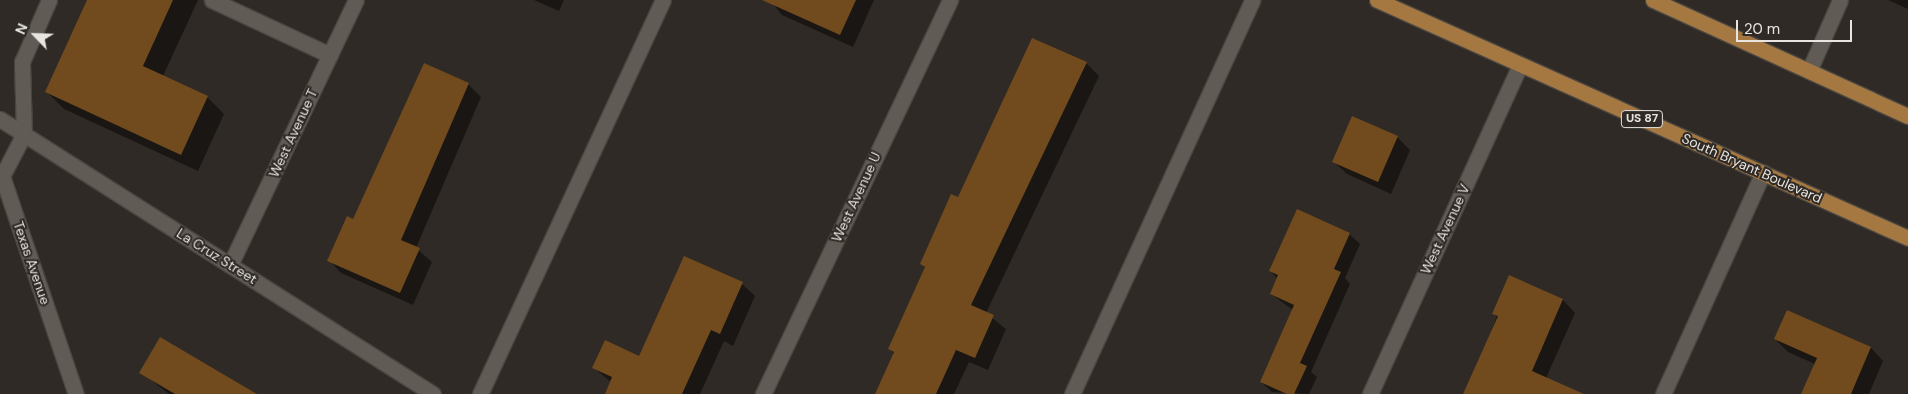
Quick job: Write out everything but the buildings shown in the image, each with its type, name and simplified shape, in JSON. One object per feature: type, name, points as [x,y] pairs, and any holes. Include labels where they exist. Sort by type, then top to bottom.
[{"type":"main road","name":"South Bryant Boulevard","points":[[1377,0],[1908,238]]},
{"type":"main road","points":[[1653,0],[1908,116]]},
{"type":"street","points":[[24,134],[22,62],[49,0]]},
{"type":"street","points":[[212,0],[330,55]]},
{"type":"street","name":"West Avenue T","points":[[230,265],[356,0]]},
{"type":"street","points":[[480,394],[663,0]]},
{"type":"street","name":"West Avenue U","points":[[763,394],[950,0]]},
{"type":"street","points":[[1072,394],[1252,0]]},
{"type":"street","points":[[1809,71],[1840,0]]},
{"type":"street","name":"West Avenue V","points":[[1370,394],[1520,65]]},
{"type":"street","name":"La Cruz Street","points":[[0,119],[433,394]]},
{"type":"street","name":"Texas Avenue","points":[[24,134],[1,176],[76,394]]},
{"type":"street","points":[[1663,394],[1763,173]]}]
